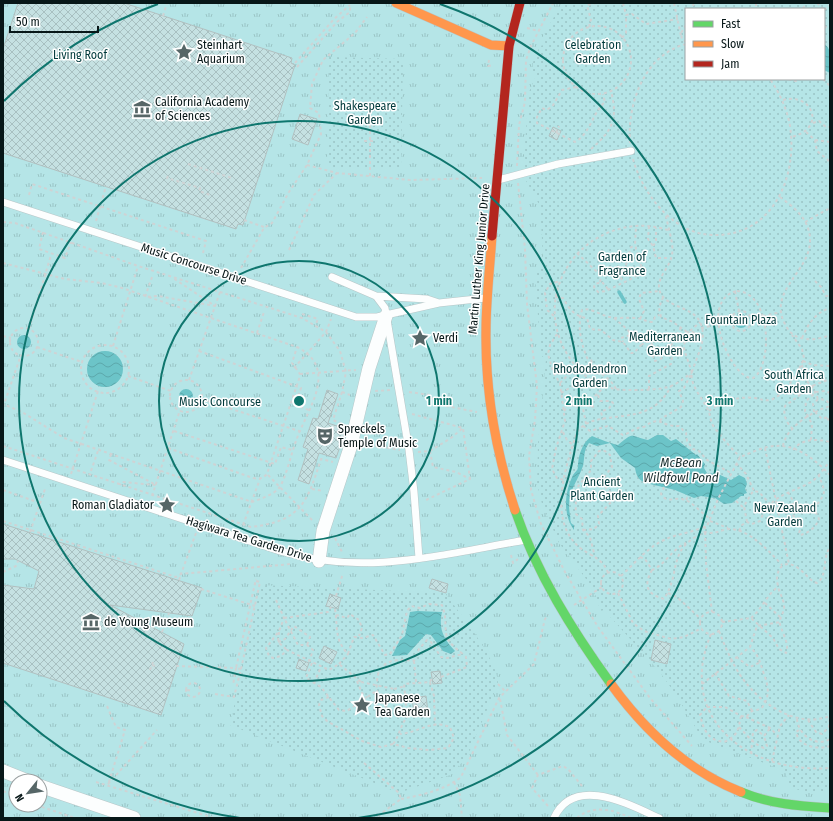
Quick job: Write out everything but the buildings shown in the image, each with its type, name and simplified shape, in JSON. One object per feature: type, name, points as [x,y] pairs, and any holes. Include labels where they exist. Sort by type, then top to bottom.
[{"type":"street","points":[[396,3],[492,45],[510,46]]},
{"type":"street","name":"Martin Luther King Junior Drive","points":[[520,3],[514,21],[510,46],[486,298],[485,360],[492,416],[507,484],[526,540],[551,591],[583,644],[622,699],[649,732],[662,744],[699,771],[744,793],[785,805],[830,808]]},
{"type":"street","points":[[319,561],[323,531],[356,429],[369,368],[386,316]]},
{"type":"street","points":[[48,789],[134,818]]},
{"type":"lane","points":[[498,180],[576,160],[631,151]]},
{"type":"lane","name":"Music Concourse Drive","points":[[3,202],[334,310],[366,318],[386,316],[439,303],[486,298]]},
{"type":"lane","points":[[332,277],[376,296],[427,299],[439,303]]},
{"type":"lane","points":[[376,296],[383,304],[386,316],[414,492],[419,558]]},
{"type":"lane","name":"Hagiwara Tea Garden Drive","points":[[3,460],[292,555],[319,561],[367,564],[419,558],[526,540]]},
{"type":"lane","points":[[554,818],[571,800],[587,795],[615,798],[659,818]]},
{"type":"path","points":[[162,16],[167,3]]},
{"type":"path","points":[[553,3],[526,60],[525,102],[519,125],[517,175],[525,249],[527,304],[537,386],[535,420],[529,456],[531,490],[542,524],[581,600],[627,669],[674,728],[696,750]]},
{"type":"path","points":[[590,27],[588,23],[591,20],[587,5],[596,3]]},
{"type":"path","points":[[622,38],[626,33],[626,15],[623,3]]},
{"type":"path","points":[[674,3],[681,36],[685,42]]},
{"type":"path","points":[[295,63],[334,19],[350,5],[350,12],[336,22],[297,67]]},
{"type":"path","points":[[626,15],[632,14],[646,24],[678,19]]},
{"type":"path","points":[[241,268],[264,228],[272,223],[289,192],[307,165],[321,134],[319,114],[310,108],[312,84],[324,60],[355,33],[367,17]]},
{"type":"path","points":[[600,26],[610,29],[622,38],[630,53],[631,64],[628,75],[622,84],[603,94],[592,94],[576,87],[566,73],[563,62],[564,51],[569,40],[578,32],[590,27],[600,26]]},
{"type":"path","points":[[681,36],[681,30],[685,26]]},
{"type":"path","points":[[526,28],[539,31]]},
{"type":"path","points":[[685,44],[656,61],[650,68],[640,85],[631,116],[631,151],[638,172],[648,193],[666,216],[680,226],[699,234],[731,234],[757,222],[780,197],[790,163],[791,137],[782,100],[771,80]]},
{"type":"path","points":[[489,60],[488,66],[493,65]]},
{"type":"path","points":[[576,87],[562,90],[552,107],[546,110],[542,108],[537,117],[537,123],[575,142],[583,138],[599,107],[605,102],[603,94]]},
{"type":"path","points":[[576,160],[606,136],[615,116],[610,91]]},
{"type":"path","points":[[782,100],[797,99],[807,105],[812,112],[813,123]]},
{"type":"path","points":[[791,137],[806,132],[813,123],[819,121],[826,127],[830,128]]},
{"type":"path","points":[[370,122],[370,176]]},
{"type":"path","points":[[556,133],[559,126]]},
{"type":"path","points":[[806,132],[815,140],[830,142]]},
{"type":"path","points":[[815,140],[817,151],[830,163]]},
{"type":"path","points":[[364,141],[374,141]]},
{"type":"path","points":[[188,164],[232,178]]},
{"type":"path","points":[[307,165],[337,173],[410,180],[482,178]]},
{"type":"path","points":[[289,250],[314,195],[337,173]]},
{"type":"path","points":[[168,176],[168,178],[200,188],[199,191],[210,195]]},
{"type":"path","points":[[29,195],[32,184],[101,205],[206,240],[203,253]]},
{"type":"path","points":[[96,220],[106,186]]},
{"type":"path","points":[[709,411],[715,406],[734,399],[744,398],[764,401],[777,397],[802,364],[804,358],[802,349],[783,320],[781,312],[781,298],[810,248],[809,233],[805,222],[794,208],[780,197]]},
{"type":"path","points":[[805,222],[830,208]]},
{"type":"path","points":[[660,421],[662,418],[681,407],[683,401],[679,391],[684,388],[696,365],[703,336],[700,322],[688,310],[670,302],[663,297],[660,291],[659,283],[671,258],[672,249],[666,216]]},
{"type":"path","points":[[244,220],[264,228]]},
{"type":"path","points":[[3,222],[15,223],[138,266],[302,318],[326,332],[340,352],[346,372],[342,392],[333,420],[356,429]]},
{"type":"path","points":[[668,230],[649,226],[636,226],[618,229],[596,238],[577,253],[560,281],[555,297],[554,316],[557,334],[560,343],[576,367],[587,378],[604,387],[616,389],[649,389],[670,386],[692,373]]},
{"type":"path","points":[[608,289],[606,284],[600,282],[595,284],[594,287],[595,290],[603,292],[635,277],[641,266],[635,245],[636,226]]},
{"type":"path","points":[[649,226],[648,239],[653,246],[657,259],[671,258]]},
{"type":"path","points":[[653,246],[656,242],[656,227]]},
{"type":"path","points":[[43,232],[39,249],[52,255],[65,258],[71,242]]},
{"type":"path","points":[[577,253],[591,268],[602,274],[613,275],[627,264],[630,248],[635,245]]},
{"type":"path","points":[[29,329],[52,255]]},
{"type":"path","points":[[3,263],[65,279],[102,283],[297,347],[308,353],[315,362],[318,373],[317,390],[310,410],[299,431],[279,488],[252,502],[58,436],[26,414],[3,405],[21,355]]},
{"type":"path","points":[[113,346],[138,266]]},
{"type":"path","points":[[618,272],[623,282]]},
{"type":"path","points":[[600,282],[602,274]]},
{"type":"path","points":[[170,276],[215,306]]},
{"type":"path","points":[[145,297],[152,277]]},
{"type":"path","points":[[554,316],[547,310],[545,293],[550,284],[560,281]]},
{"type":"path","points":[[814,281],[821,287],[826,296],[830,296]]},
{"type":"path","points":[[640,319],[644,311],[639,299],[641,293],[660,291]]},
{"type":"path","points":[[735,291],[739,311]]},
{"type":"path","points":[[735,291],[742,291],[752,297],[758,303],[764,316],[765,342],[762,364],[758,374],[753,378],[743,375],[737,367],[726,348],[719,325],[718,317],[721,303],[729,294],[735,291]]},
{"type":"path","points":[[189,380],[220,292]]},
{"type":"path","points":[[145,297],[158,296],[215,306]]},
{"type":"path","points":[[555,297],[563,298],[570,310],[580,317],[587,318],[590,328],[601,330],[613,340],[623,342]]},
{"type":"path","points":[[663,297],[659,308],[659,315],[664,320],[673,322],[688,332],[703,336]]},
{"type":"path","points":[[802,338],[809,323],[824,310],[830,308]]},
{"type":"path","points":[[616,389],[611,380],[593,368],[591,360],[587,358],[582,343],[580,317],[582,310],[585,309],[613,317],[640,319],[652,322],[655,317],[659,315]]},
{"type":"path","points":[[739,311],[748,314],[750,319],[750,324],[744,330],[736,329],[731,322],[733,314],[739,311]]},
{"type":"path","points":[[257,333],[264,312]]},
{"type":"path","points":[[750,319],[781,312]]},
{"type":"path","points":[[302,314],[318,319],[315,326]]},
{"type":"path","points":[[613,317],[628,330],[630,335]]},
{"type":"path","points":[[294,368],[326,332],[332,318]]},
{"type":"path","points":[[700,322],[688,332],[684,349],[698,394],[709,411],[710,420],[740,458]]},
{"type":"path","points":[[701,328],[731,322]]},
{"type":"path","points":[[642,345],[635,337],[630,335],[621,338],[630,353],[634,353],[646,342],[651,342],[653,346],[653,358],[655,361],[668,354],[675,334],[681,328]]},
{"type":"path","points":[[29,329],[37,337],[37,347],[31,354],[21,355],[12,348],[11,338],[18,330],[29,329]]},
{"type":"path","points":[[790,332],[802,338],[816,339],[830,335]]},
{"type":"path","points":[[557,334],[550,345],[548,354],[553,372],[560,383],[565,421],[552,464],[553,474],[557,478],[564,480]]},
{"type":"path","points":[[3,336],[11,338]]},
{"type":"path","points":[[104,345],[113,346],[121,351],[126,358],[129,367],[128,376],[123,384],[115,390],[106,392],[98,391],[90,387],[84,379],[81,370],[82,362],[87,353],[95,347],[104,345]]},
{"type":"path","points":[[37,347],[82,362]]},
{"type":"path","points":[[297,347],[292,363],[294,368],[300,374],[346,372]]},
{"type":"path","points":[[199,351],[301,388],[295,405],[310,410]]},
{"type":"path","points":[[649,389],[649,376],[671,364],[672,357],[668,354]]},
{"type":"path","points":[[803,361],[813,365],[830,366]]},
{"type":"path","points":[[802,364],[804,379],[812,386],[818,399]]},
{"type":"path","points":[[560,383],[576,367]]},
{"type":"path","points":[[242,526],[260,479],[267,474],[297,387],[300,374]]},
{"type":"path","points":[[128,376],[171,391]]},
{"type":"path","points":[[561,392],[587,378]]},
{"type":"path","points":[[793,429],[785,420],[783,412],[784,406],[812,386],[830,379]]},
{"type":"path","points":[[189,380],[198,385],[202,394],[202,399],[194,409],[180,410],[173,404],[171,391],[180,381],[189,380]]},
{"type":"path","points":[[608,572],[605,564],[592,556],[572,539],[564,526],[561,513],[564,480],[572,446],[577,432],[586,424],[642,412],[653,408],[661,402],[670,386]]},
{"type":"path","points":[[594,406],[588,406],[592,399],[604,387]]},
{"type":"path","points":[[342,392],[363,395],[398,390],[430,395],[436,404],[492,416]]},
{"type":"path","points":[[70,476],[98,391]]},
{"type":"path","points":[[811,440],[812,424],[805,411],[806,402],[816,392],[830,392]]},
{"type":"path","points":[[598,394],[600,401],[604,403],[611,401],[613,403],[609,408],[601,412],[603,420]]},
{"type":"path","points":[[564,412],[574,399],[583,397],[592,399]]},
{"type":"path","points":[[581,398],[586,424]]},
{"type":"path","points":[[202,399],[299,431]]},
{"type":"path","points":[[783,446],[784,441],[793,429],[808,416],[830,405],[826,400],[818,399]]},
{"type":"path","points":[[818,399],[813,404],[815,412],[819,417],[827,418],[830,416]]},
{"type":"path","points":[[570,405],[582,409]]},
{"type":"path","points":[[152,496],[180,410]]},
{"type":"path","points":[[409,414],[463,428]]},
{"type":"path","points":[[827,418],[830,422]]},
{"type":"path","points":[[583,426],[590,431],[608,426],[623,435],[630,433],[637,427],[644,427],[650,421],[660,421],[670,427],[678,426],[686,433],[689,445],[699,451],[707,460],[731,473]]},
{"type":"path","points":[[463,428],[470,479]]},
{"type":"path","points":[[416,452],[430,450],[463,428]]},
{"type":"path","points":[[174,431],[275,464],[281,446],[292,450]]},
{"type":"path","points":[[563,431],[566,440],[572,446]]},
{"type":"path","points":[[793,450],[799,444],[811,440],[823,440],[830,442]]},
{"type":"path","points":[[351,445],[359,444],[401,451]]},
{"type":"path","points":[[3,446],[242,526],[251,527],[272,525],[288,517],[300,508],[312,489],[321,459],[344,465]]},
{"type":"path","points":[[621,576],[640,557],[664,540],[705,526],[710,520],[717,500],[740,458],[765,448],[783,446],[802,453],[824,468],[830,475]]},
{"type":"path","points":[[90,471],[99,448]]},
{"type":"path","points":[[168,448],[260,479]]},
{"type":"path","points":[[765,448],[790,564]]},
{"type":"path","points":[[430,450],[432,467],[456,472],[470,479]]},
{"type":"path","points":[[584,530],[594,530],[599,524],[598,516],[610,502],[610,492],[606,488],[604,477],[612,467],[610,455],[605,451],[599,451],[591,461],[591,470],[576,489],[576,514],[582,519],[584,530],[590,537],[594,553],[592,556]]},
{"type":"path","points":[[110,454],[109,460],[156,485]]},
{"type":"path","points":[[747,522],[752,524],[760,521],[770,504],[776,498],[811,482],[819,476],[830,461]]},
{"type":"path","points":[[736,463],[746,474],[754,491],[759,492],[770,504]]},
{"type":"path","points":[[267,474],[279,488],[323,531]]},
{"type":"path","points":[[788,492],[793,501],[793,515],[801,527],[799,533],[802,534],[813,527],[819,519],[814,509],[822,500],[824,492],[819,476]]},
{"type":"path","points":[[414,492],[423,501],[470,479]]},
{"type":"path","points":[[120,486],[122,482],[156,485]]},
{"type":"path","points":[[664,487],[661,494],[667,500],[681,498],[686,500],[710,520],[739,532],[760,543],[782,565]]},
{"type":"path","points":[[31,531],[45,489]]},
{"type":"path","points":[[3,490],[40,503]]},
{"type":"path","points":[[744,508],[754,491]]},
{"type":"path","points":[[686,500],[688,496]]},
{"type":"path","points":[[736,501],[744,508],[747,522]]},
{"type":"path","points":[[3,521],[176,577],[181,574],[262,568],[294,563]]},
{"type":"path","points":[[739,532],[742,526],[747,522]]},
{"type":"path","points":[[179,580],[199,524]]},
{"type":"path","points":[[705,526],[706,563],[712,612]]},
{"type":"path","points":[[686,543],[675,562],[668,594],[664,598],[651,593],[648,590],[647,579],[652,570],[661,566],[670,554],[686,543],[705,532],[711,534],[730,529]]},
{"type":"path","points":[[547,547],[552,544]]},
{"type":"path","points":[[751,618],[773,638],[779,649],[784,653],[787,652],[787,642],[780,622],[780,618],[785,607],[778,587],[777,575],[779,567],[790,564],[799,568],[817,583],[823,576],[826,552],[830,547]]},
{"type":"path","points":[[512,554],[514,563],[518,560]]},
{"type":"path","points":[[640,557],[645,559],[652,570]]},
{"type":"path","points":[[3,572],[16,566],[18,560]]},
{"type":"path","points":[[608,572],[618,573],[621,576],[623,586],[618,593],[609,594],[602,587],[602,578],[608,572]]},
{"type":"path","points":[[336,596],[343,573]]},
{"type":"path","points":[[215,694],[233,699],[260,582],[256,580],[233,685]]},
{"type":"path","points":[[572,606],[602,587]]},
{"type":"path","points":[[722,622],[751,618],[759,612],[773,590],[778,587]]},
{"type":"path","points":[[201,589],[255,606]]},
{"type":"path","points":[[618,593],[633,623],[644,631],[670,638],[684,637],[702,628]]},
{"type":"path","points":[[668,594],[677,597],[701,619],[702,628],[711,634]]},
{"type":"path","points":[[276,600],[290,632],[298,645],[307,645],[313,650],[309,662]]},
{"type":"path","points":[[765,603],[780,618]]},
{"type":"path","points":[[278,642],[287,650],[309,662],[329,670],[339,664],[348,654],[354,637],[359,636],[362,638],[373,635],[385,655],[390,654],[402,635],[407,611],[411,606],[420,608],[429,604],[442,605],[445,616],[445,637],[454,648],[466,656],[467,667],[441,677]]},
{"type":"path","points":[[284,618],[328,612],[331,608]]},
{"type":"path","points":[[335,609],[335,629],[341,646],[348,654]]},
{"type":"path","points":[[701,619],[705,614],[712,612],[719,616],[722,622],[719,631],[732,660],[746,683],[766,702],[797,719],[821,719],[830,716],[829,727],[822,734],[816,732],[808,720]]},
{"type":"path","points":[[162,632],[169,613]]},
{"type":"path","points":[[336,615],[347,618],[350,614],[355,616],[362,628],[359,636]]},
{"type":"path","points":[[375,818],[401,799],[434,791],[454,782],[462,776],[499,698],[534,664],[545,619],[551,614]]},
{"type":"path","points":[[278,642],[279,631],[284,618]]},
{"type":"path","points":[[759,625],[780,622]]},
{"type":"path","points":[[702,684],[750,647],[759,625]]},
{"type":"path","points":[[278,642],[285,639],[294,626],[310,637],[307,645]]},
{"type":"path","points":[[279,631],[268,643],[266,648],[267,653],[273,658],[281,656],[287,650]]},
{"type":"path","points":[[719,631],[711,634],[705,648],[701,667],[702,684],[707,707],[717,724],[731,739],[751,754],[798,768],[830,768]]},
{"type":"path","points":[[416,682],[414,661],[419,649],[427,640],[431,642],[441,657],[447,658],[463,654]]},
{"type":"path","points":[[746,717],[752,711],[761,709],[766,702],[769,689],[761,662],[750,647]]},
{"type":"path","points":[[736,657],[750,667],[761,662]]},
{"type":"path","points":[[406,717],[391,710],[382,703],[376,691],[378,672],[384,664],[392,660],[414,661]]},
{"type":"path","points":[[312,663],[306,678],[321,687],[339,710],[347,711],[376,691]]},
{"type":"path","points":[[150,670],[152,664],[156,666]]},
{"type":"path","points":[[339,664],[357,681],[362,693],[367,698]]},
{"type":"path","points":[[176,666],[241,669]]},
{"type":"path","points":[[314,683],[321,666]]},
{"type":"path","points":[[715,674],[727,694],[747,701],[752,711]]},
{"type":"path","points":[[432,678],[430,682],[434,696],[435,724]]},
{"type":"path","points":[[357,681],[394,689],[405,686],[404,684],[430,682]]},
{"type":"path","points":[[196,684],[201,691],[198,695],[192,697],[187,693],[186,689],[189,685],[196,684]]},
{"type":"path","points":[[498,684],[505,691]]},
{"type":"path","points":[[393,744],[400,734],[400,725],[406,717],[405,686]]},
{"type":"path","points":[[186,689],[194,690]]},
{"type":"path","points":[[329,697],[321,700],[319,705],[322,716],[327,722],[362,741],[381,747],[393,744],[408,748],[429,750],[448,748],[454,738],[450,727],[442,724],[427,725],[412,734],[400,734]]},
{"type":"path","points":[[499,698],[507,735],[538,775]]},
{"type":"path","points":[[107,706],[116,727],[125,730],[108,785]]},
{"type":"path","points":[[742,716],[740,727],[735,737],[724,742],[710,738],[706,733],[700,715],[707,707],[725,707],[770,728],[777,734]]},
{"type":"path","points":[[772,761],[777,734],[780,726],[789,715]]},
{"type":"path","points":[[797,719],[800,730],[809,738],[818,742],[824,742],[830,739]]},
{"type":"path","points":[[740,727],[752,741],[755,745],[764,748],[767,746],[764,736],[757,730],[753,732],[752,741],[751,754]]},
{"type":"path","points":[[764,736],[770,728]]},
{"type":"path","points":[[108,785],[157,730]]},
{"type":"path","points":[[800,730],[796,732],[797,737],[808,746],[816,748],[830,746]]},
{"type":"path","points":[[364,763],[399,793],[401,799]]},
{"type":"path","points":[[548,806],[532,788],[538,775],[563,766],[568,769],[582,786]]},
{"type":"path","points":[[96,782],[214,818]]},
{"type":"path","points":[[454,782],[460,795],[462,818]]},
{"type":"path","points":[[48,809],[75,818]]},
{"type":"path","points":[[577,818],[586,811],[600,809],[616,812],[631,818]]},
{"type":"green space","points":[[3,3],[830,3],[830,818],[3,818]]},
{"type":"green space","points":[[562,3],[830,3],[830,791],[809,792],[790,788],[785,771],[703,740],[674,692],[659,671],[604,610],[600,611],[595,594],[584,581],[586,579],[559,543],[542,504],[537,484],[538,444],[546,359],[541,355],[535,277],[543,258],[540,206],[525,179],[523,169],[529,92],[536,76],[533,74],[533,62],[540,46],[544,45],[543,36]]},
{"type":"green space","name":"Shakespeare Garden","points":[[329,57],[403,59],[401,169],[327,167]]},
{"type":"green space","name":"Japanese Tea Garden","points":[[260,585],[445,593],[477,637],[492,662],[498,684],[467,757],[450,775],[399,793],[230,725]]},
{"type":"water","points":[[825,45],[829,49],[830,53],[830,73],[825,70]]},
{"type":"water","points":[[738,314],[744,314],[748,318],[748,324],[744,328],[738,328],[734,324],[734,318]]},
{"type":"water","points":[[21,335],[27,335],[31,339],[31,345],[27,349],[21,349],[17,345],[17,339]]},
{"type":"water","points":[[109,351],[118,356],[122,362],[122,376],[118,382],[109,387],[101,387],[92,382],[88,376],[87,365],[92,356],[98,352]]},
{"type":"water","points":[[183,389],[189,389],[193,393],[193,399],[189,403],[183,403],[179,399],[179,393]]},
{"type":"water","name":"McBean Wildfowl Pond","points":[[657,435],[663,435],[671,441],[676,439],[696,455],[697,454],[705,464],[704,468],[707,473],[718,474],[731,480],[739,475],[745,478],[747,484],[745,489],[747,493],[732,503],[724,504],[715,498],[701,496],[694,498],[675,490],[650,484],[650,481],[644,482],[640,480],[635,468],[621,458],[610,443],[597,446],[589,443],[585,451],[583,466],[572,489],[569,501],[570,521],[574,525],[574,530],[570,524],[566,511],[566,496],[573,474],[578,469],[580,452],[586,441],[592,436],[618,445],[630,436],[648,440]]},
{"type":"water","points":[[410,612],[442,612],[441,629],[445,638],[455,651],[451,654],[443,651],[431,635],[426,634],[407,655],[392,656],[400,640],[405,636]]},
{"type":"waterway","points":[[619,292],[625,302]]},
{"type":"traffic: fast","points":[[515,510],[534,557],[557,601],[569,622],[611,684]]},
{"type":"traffic: fast","points":[[741,792],[774,802],[830,808]]},
{"type":"traffic: slow","points":[[396,3],[491,45],[509,46]]},
{"type":"traffic: slow","points":[[492,236],[486,318],[487,376],[497,444],[515,510]]},
{"type":"traffic: slow","points":[[611,684],[638,718],[669,748],[703,773],[741,792]]},
{"type":"traffic: jam","points":[[492,236],[509,46],[520,3]]},
{"type":"place","name":"Steinhart Aquarium","points":[[184,52]]},
{"type":"place","name":"California Academy of Sciences","points":[[142,109]]},
{"type":"place","name":"Verdi","points":[[420,338]]},
{"type":"place","name":"Spreckels Temple of Music","points":[[325,436]]},
{"type":"place","name":"Roman Gladiator","points":[[167,505]]},
{"type":"place","name":"de Young Museum","points":[[91,622]]},
{"type":"place","name":"Japanese Tea Garden","points":[[362,705]]},
{"type":"park label","name":"Celebration Garden","points":[[593,52]]},
{"type":"park label","name":"Living Roof","points":[[80,55]]},
{"type":"park label","name":"Garden of Fragrance","points":[[622,264]]},
{"type":"park label","name":"Fountain Plaza","points":[[741,320]]},
{"type":"park label","name":"Mediterranean Garden","points":[[665,344]]},
{"type":"park label","name":"Rhododendron Garden","points":[[590,376]]},
{"type":"park label","name":"South Africa Garden","points":[[794,382]]},
{"type":"park label","name":"Music Concourse","points":[[220,402]]},
{"type":"park label","name":"Ancient Plant Garden","points":[[602,489]]},
{"type":"park label","name":"New Zealand Garden","points":[[785,515]]}]
